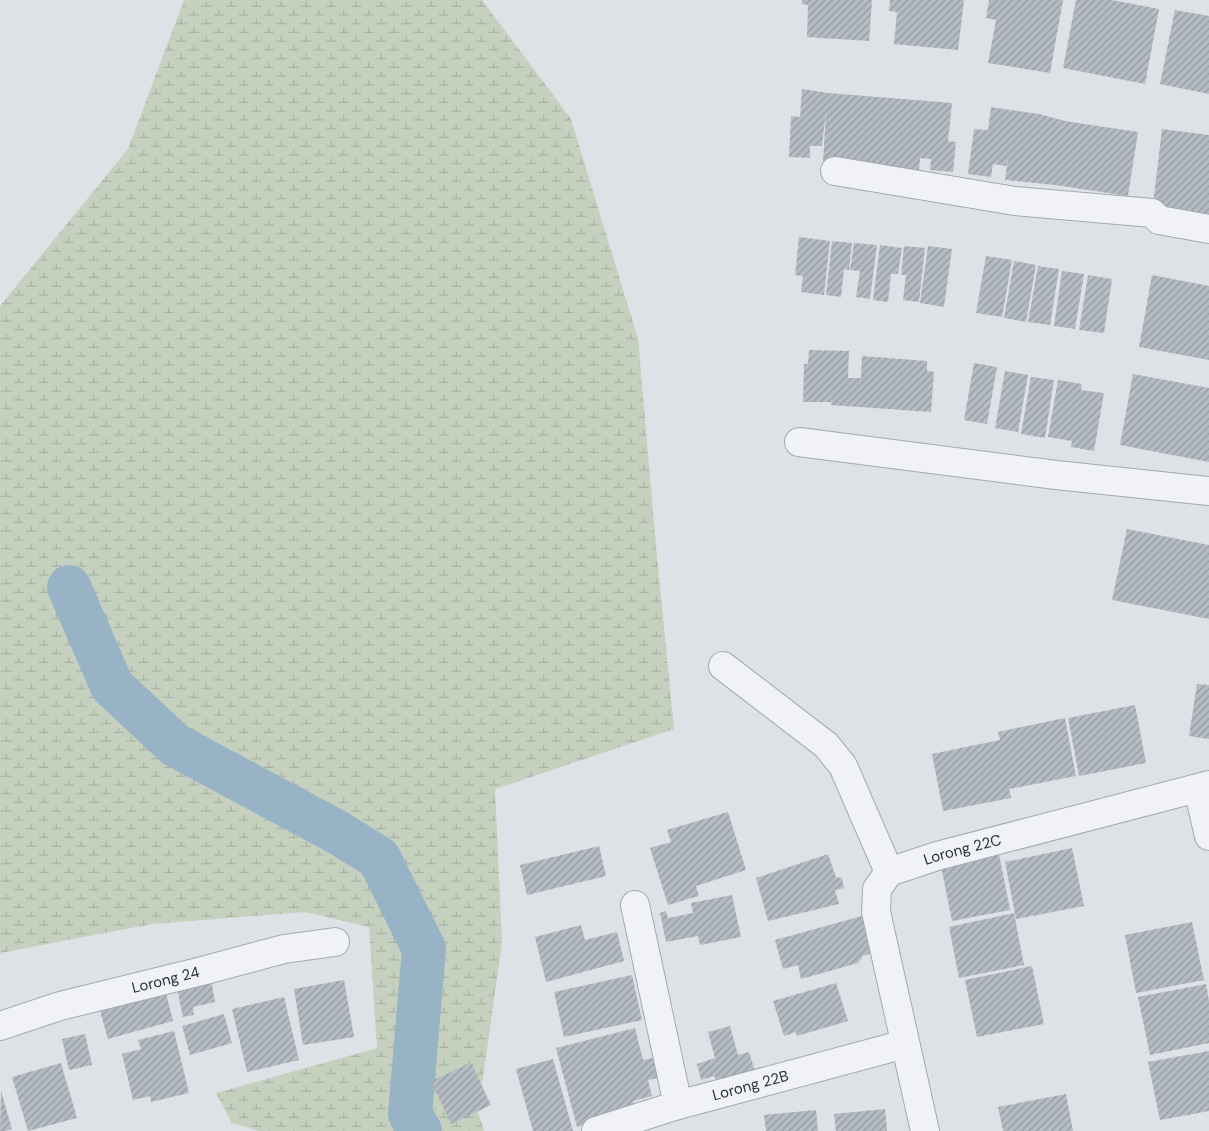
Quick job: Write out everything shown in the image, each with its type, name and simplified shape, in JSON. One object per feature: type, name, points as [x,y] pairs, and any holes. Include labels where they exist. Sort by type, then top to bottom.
[{"type":"street","points":[[835,171],[1015,201],[1152,213],[1159,220],[1209,229]]},
{"type":"street","points":[[799,442],[1056,475],[1209,491]]},
{"type":"street","points":[[723,666],[826,745],[843,766],[889,872],[877,889],[876,912],[925,1131]]},
{"type":"street","points":[[1204,787],[1209,836]]},
{"type":"street","name":"Lorong 22C","points":[[889,872],[937,856],[1204,787]]},
{"type":"street","points":[[635,906],[678,1105]]},
{"type":"street","name":"Lorong 24","points":[[0,1026],[60,1006],[284,949],[335,942]]},
{"type":"street","name":"Lorong 22B","points":[[596,1131],[678,1105],[905,1044]]},
{"type":"green space","points":[[184,0],[482,0],[571,119],[638,339],[674,729],[495,789],[502,943],[478,1112],[484,1131],[436,1131],[417,1099],[430,952],[427,948],[419,951],[414,958],[394,1113],[404,1131],[259,1131],[232,1123],[216,1093],[377,1048],[369,927],[305,912],[152,924],[0,953],[0,306],[128,149]]},
{"type":"building","points":[[802,0],[872,0],[869,41],[807,37],[808,5],[802,4]]},
{"type":"building","points":[[890,0],[964,0],[958,50],[894,44],[897,12],[889,11]]},
{"type":"building","points":[[989,0],[1063,0],[1050,73],[988,63],[996,20],[986,18]]},
{"type":"building","points":[[1076,0],[1112,0],[1159,9],[1145,84],[1063,68]]},
{"type":"building","points":[[1175,10],[1209,16],[1209,94],[1160,84]]},
{"type":"building","points":[[802,89],[828,93],[952,103],[948,141],[956,142],[953,172],[930,170],[931,159],[920,158],[919,170],[823,164],[826,110],[822,146],[810,146],[810,158],[789,157],[791,116],[800,117]]},
{"type":"building","points":[[991,107],[1138,132],[1128,196],[1005,180],[1008,158],[1006,166],[993,164],[991,177],[968,174],[974,129],[988,130]]},
{"type":"building","points":[[1162,129],[1209,135],[1209,220],[1152,213]]},
{"type":"building","points":[[799,237],[830,241],[824,295],[801,292],[803,276],[795,275]]},
{"type":"building","points":[[832,241],[852,243],[849,270],[844,269],[841,297],[826,295]]},
{"type":"building","points":[[854,243],[877,245],[870,299],[856,297],[860,271],[850,270]]},
{"type":"building","points":[[880,245],[902,248],[898,274],[891,274],[888,302],[873,300]]},
{"type":"building","points":[[904,246],[925,248],[919,302],[903,300],[906,275],[901,275]]},
{"type":"building","points":[[928,246],[952,249],[944,307],[920,303]]},
{"type":"building","points":[[986,256],[1012,260],[1002,317],[976,313]]},
{"type":"building","points":[[1014,261],[1036,265],[1026,322],[1004,318]]},
{"type":"building","points":[[1038,266],[1059,269],[1050,325],[1028,322]]},
{"type":"building","points":[[1062,271],[1084,274],[1075,329],[1054,326]]},
{"type":"building","points":[[1088,275],[1112,279],[1104,333],[1079,330]]},
{"type":"building","points":[[1152,275],[1209,286],[1209,360],[1139,347]]},
{"type":"building","points":[[809,350],[849,351],[848,378],[861,378],[862,356],[927,361],[927,371],[934,372],[931,412],[831,405],[832,382],[831,402],[803,402],[804,364],[808,364]]},
{"type":"building","points":[[974,363],[997,367],[987,424],[964,420]]},
{"type":"building","points":[[1005,371],[1028,375],[1018,432],[995,428]]},
{"type":"building","points":[[1133,374],[1209,388],[1209,462],[1120,445]]},
{"type":"building","points":[[1031,377],[1054,380],[1045,438],[1021,434]]},
{"type":"building","points":[[1058,380],[1082,384],[1081,390],[1104,393],[1094,451],[1071,447],[1072,441],[1048,437]]},
{"type":"building","points":[[1127,529],[1209,545],[1209,619],[1112,600]]},
{"type":"building","points":[[1197,684],[1209,685],[1209,739],[1189,736]]},
{"type":"building","points":[[1135,705],[1146,763],[1079,776],[1068,718]]},
{"type":"building","points":[[1065,718],[1076,776],[1009,789],[1011,798],[943,811],[932,754],[1000,740],[998,732]]},
{"type":"building","points":[[728,812],[746,870],[696,886],[699,896],[668,905],[650,848],[671,842],[667,830]]},
{"type":"building","points":[[599,846],[606,876],[527,895],[520,865]]},
{"type":"building","points":[[1072,848],[1084,906],[1016,919],[1005,862]]},
{"type":"building","points":[[828,854],[836,877],[842,878],[844,888],[835,890],[839,904],[768,921],[756,878]]},
{"type":"building","points":[[999,854],[1010,910],[952,921],[941,866]]},
{"type":"building","points":[[732,895],[741,937],[700,945],[698,936],[666,942],[660,913],[666,911],[668,918],[693,913],[691,903]]},
{"type":"building","points":[[1014,913],[1024,965],[959,978],[949,927]]},
{"type":"building","points":[[862,916],[873,953],[863,956],[858,963],[801,979],[798,965],[783,969],[775,940]]},
{"type":"building","points":[[1192,922],[1204,980],[1136,993],[1125,935]]},
{"type":"building","points":[[581,925],[585,940],[617,932],[624,961],[546,982],[535,937]]},
{"type":"building","points":[[1032,966],[1044,1024],[977,1037],[965,980]]},
{"type":"building","points":[[632,975],[642,1020],[564,1037],[554,992]]},
{"type":"building","points":[[211,980],[215,1002],[193,1007],[194,1015],[183,1017],[177,988]]},
{"type":"building","points":[[344,980],[354,1037],[303,1045],[294,989]]},
{"type":"building","points":[[836,983],[848,1021],[797,1036],[796,1032],[784,1036],[773,1001]]},
{"type":"building","points":[[1206,984],[1209,1001],[1209,1043],[1150,1055],[1138,997]]},
{"type":"building","points":[[166,993],[173,1021],[108,1039],[100,1011]]},
{"type":"building","points":[[284,997],[299,1060],[247,1072],[232,1009]]},
{"type":"building","points":[[224,1014],[232,1043],[190,1055],[182,1026]]},
{"type":"building","points":[[730,1026],[738,1055],[749,1052],[755,1071],[719,1084],[714,1076],[701,1080],[697,1064],[715,1058],[708,1032]]},
{"type":"building","points":[[635,1028],[643,1060],[658,1057],[663,1077],[648,1080],[652,1096],[633,1101],[636,1111],[577,1127],[556,1048]]},
{"type":"building","points":[[174,1031],[189,1093],[151,1102],[150,1096],[133,1100],[122,1054],[141,1049],[138,1040]]},
{"type":"building","points":[[85,1034],[92,1065],[69,1070],[62,1039]]},
{"type":"building","points":[[1209,1051],[1209,1111],[1160,1120],[1148,1062]]},
{"type":"building","points":[[553,1059],[573,1131],[533,1131],[516,1069]]},
{"type":"building","points":[[61,1063],[77,1118],[28,1131],[12,1077]]},
{"type":"building","points":[[471,1063],[491,1105],[451,1124],[431,1081]]},
{"type":"building","points":[[1,1091],[12,1129],[6,1131],[0,1131]]},
{"type":"building","points":[[1066,1094],[1073,1131],[1003,1131],[998,1107]]},
{"type":"building","points":[[885,1109],[887,1131],[836,1131],[834,1114]]},
{"type":"building","points":[[816,1110],[818,1131],[766,1131],[764,1115]]},
{"type":"waterway","points":[[69,587],[112,686],[175,745],[337,832],[379,858],[424,949],[410,1114],[420,1131]]}]
